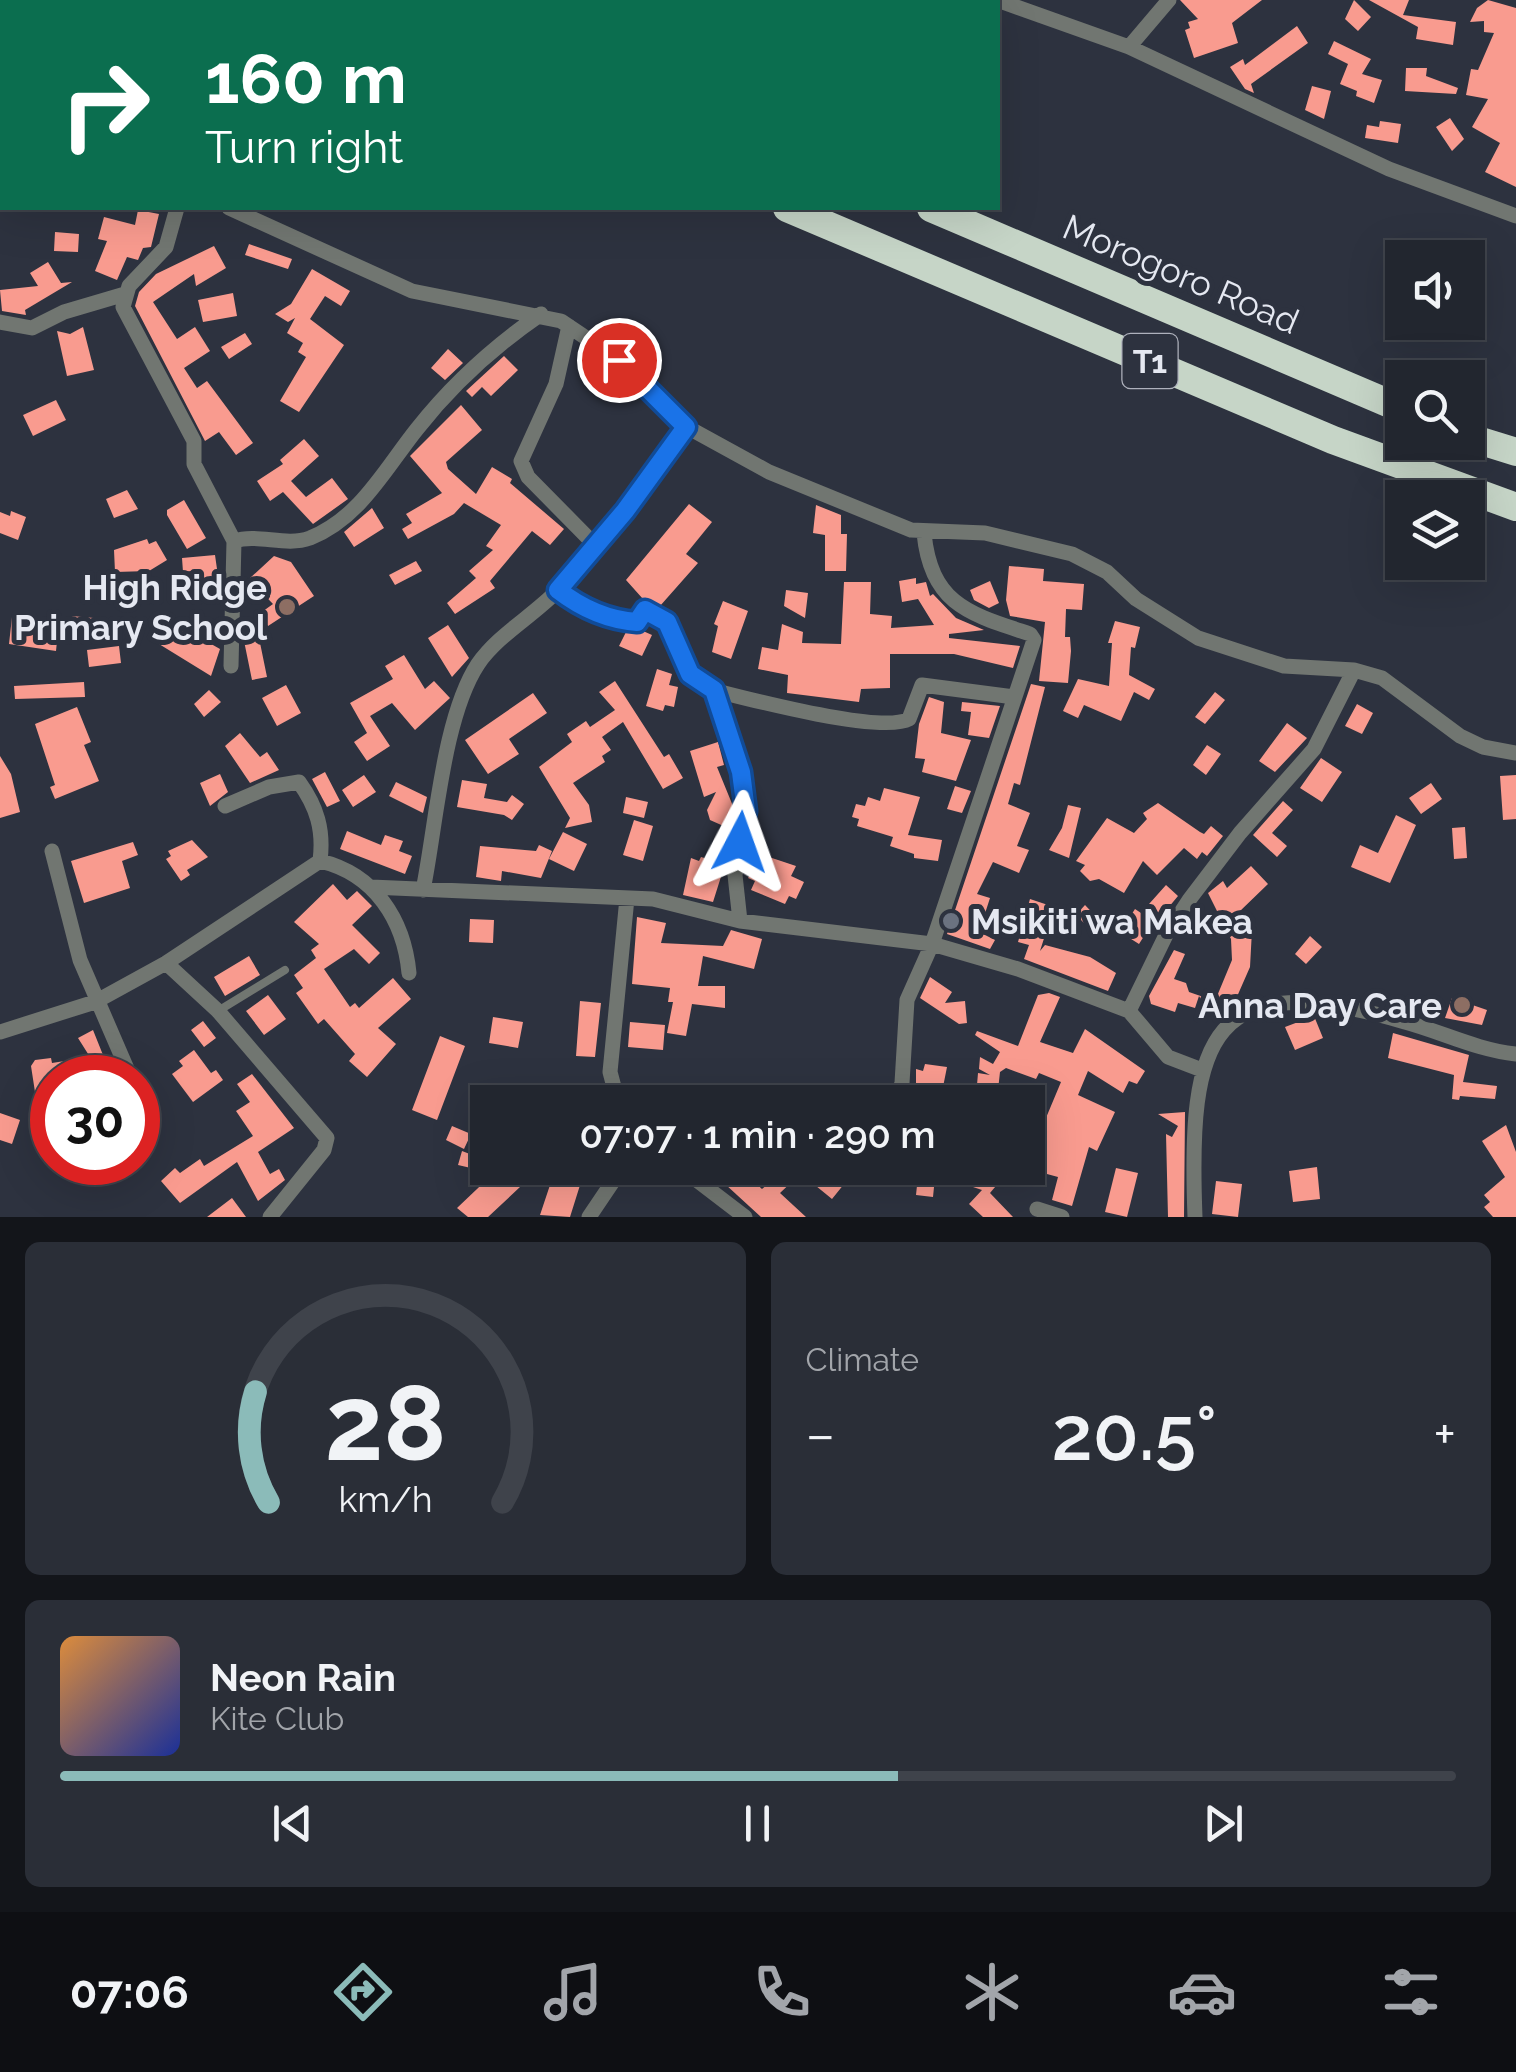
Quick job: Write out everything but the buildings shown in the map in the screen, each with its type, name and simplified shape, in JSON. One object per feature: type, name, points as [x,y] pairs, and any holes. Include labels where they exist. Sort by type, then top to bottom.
[{"type":"highway","name":"T1","points":[[792,210],[1333,440],[1516,507]]},
{"type":"highway","name":"Morogoro Road","points":[[936,210],[1385,402]]},
{"type":"highway","points":[[1485,442],[1516,452]]},
{"type":"street","points":[[1129,47],[1169,0]]},
{"type":"street","points":[[1000,1],[1129,47],[1390,169],[1516,216]]},
{"type":"street","points":[[0,322],[32,328],[64,312],[125,294],[166,247],[175,210]]},
{"type":"street","points":[[233,210],[412,291],[541,314],[569,326],[619,360],[686,427],[769,472],[924,533],[985,534],[1072,554],[1107,572],[1148,607],[1233,653],[1284,666],[1354,670],[1400,687],[1444,725],[1482,747],[1516,754]]},
{"type":"street","points":[[125,294],[128,320],[194,441],[194,464],[234,541],[231,666]]},
{"type":"street","points":[[234,541],[306,540],[322,532],[374,489],[416,429],[476,368],[541,314]]},
{"type":"street","points":[[569,326],[556,384],[521,460],[528,477],[596,546]]},
{"type":"street","points":[[422,890],[442,773],[470,681],[495,646],[558,590],[596,546],[686,427]]},
{"type":"street","points":[[902,1085],[907,1000],[932,944],[1033,647],[1032,637],[967,612],[950,599],[934,575],[924,533]]},
{"type":"street","points":[[558,590],[578,606],[622,621],[637,622],[645,610],[654,613],[667,622],[690,674],[714,690],[826,715],[899,723],[908,718],[922,685],[1014,697]]},
{"type":"street","points":[[1129,1011],[1181,912],[1240,833],[1314,749],[1354,670]]},
{"type":"street","points":[[714,690],[744,795],[735,875],[740,921]]},
{"type":"street","points":[[225,806],[269,787],[299,782],[320,823],[320,860]]},
{"type":"street","points":[[52,852],[62,903],[95,1002],[120,1055]]},
{"type":"street","points":[[320,860],[371,887],[399,922],[409,973]]},
{"type":"street","points":[[0,1032],[95,1002],[166,963],[320,860]]},
{"type":"street","points":[[371,887],[653,899],[740,921],[932,944],[1018,968],[1129,1011],[1168,1056],[1202,1070]]},
{"type":"street","points":[[613,1085],[610,1072],[627,898]]},
{"type":"street","points":[[166,963],[218,1012],[327,1138],[324,1150],[270,1217]]},
{"type":"street","points":[[1195,1217],[1194,1166],[1202,1070],[1226,1027],[1252,1007],[1284,1000],[1331,1002],[1516,1054]]},
{"type":"street","points":[[588,1217],[610,1185]]},
{"type":"street","points":[[704,1185],[746,1217]]},
{"type":"street","points":[[1037,1209],[1062,1217]]},
{"type":"lane","points":[[218,1012],[285,970]]},
{"type":"place","name":"High Ridge Primary School","points":[[287,607]]},
{"type":"place","name":"Msikiti wa Makea","points":[[951,921]]},
{"type":"place","name":"Anna Day Care","points":[[1462,1005]]},
{"type":"route","points":[[619,360],[686,427],[625,511],[558,590],[578,606],[622,621],[637,622],[645,610],[667,622],[690,674],[714,690],[728,729],[741,772],[746,811],[740,842]]}]
